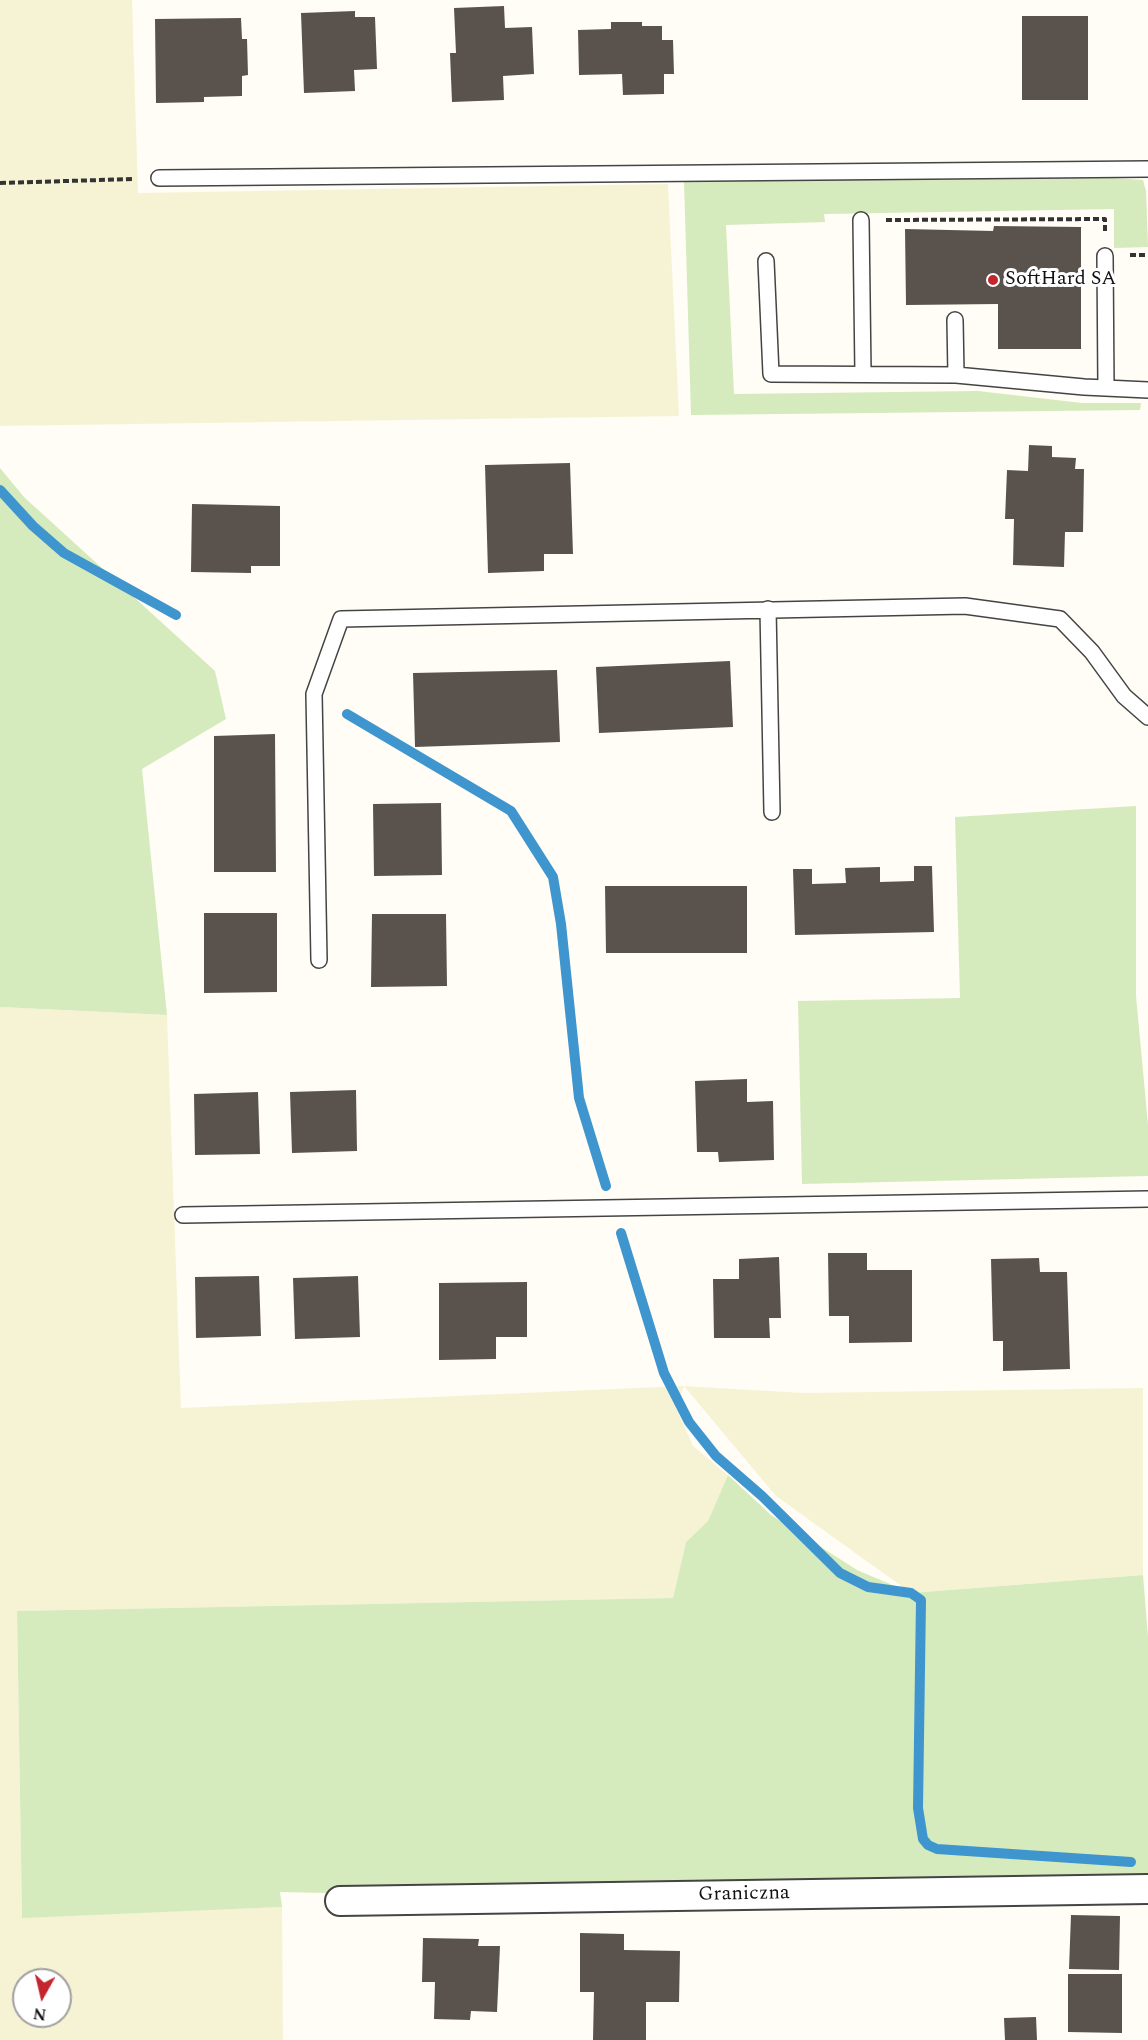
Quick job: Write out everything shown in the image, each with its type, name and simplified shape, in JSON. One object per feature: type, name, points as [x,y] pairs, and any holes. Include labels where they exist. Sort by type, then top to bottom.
[{"type":"street","name":"Graniczna","points":[[340,1900],[1148,1889]]},
{"type":"lane","points":[[159,178],[1148,169]]},
{"type":"lane","points":[[861,220],[863,374]]},
{"type":"lane","points":[[1105,256],[1106,388]]},
{"type":"lane","points":[[766,261],[771,374],[956,375],[1148,390]]},
{"type":"lane","points":[[955,320],[956,375]]},
{"type":"lane","points":[[319,960],[314,694],[341,619],[965,606],[1059,619],[1092,652],[1124,696],[1148,717]]},
{"type":"lane","points":[[768,609],[772,812]]},
{"type":"lane","points":[[183,1215],[1148,1199]]},
{"type":"path","points":[[0,183],[159,178]]},
{"type":"path","points":[[861,220],[1105,219],[1105,256]]},
{"type":"shaded area","points":[[0,0],[132,0],[138,193],[668,184],[679,416],[0,426]]},
{"type":"shaded area","points":[[0,1007],[167,1015],[181,1408],[684,1386],[676,1408],[693,1446],[728,1475],[708,1521],[686,1542],[673,1598],[17,1611],[22,1917],[282,1907],[283,2040],[0,2040]]},
{"type":"shaded area","points":[[684,1386],[804,1393],[1143,1388],[1143,1575],[911,1593],[776,1496]]},
{"type":"green space","points":[[1113,178],[1143,180],[1146,191],[1148,247],[1114,248],[1114,209],[824,214],[825,222],[726,225],[734,394],[978,391],[1082,403],[1141,403],[1140,410],[691,415],[684,181]]},
{"type":"green space","points":[[0,468],[24,497],[215,671],[226,719],[142,769],[167,1015],[0,1007]]},
{"type":"green space","points":[[1136,806],[1136,996],[1148,1125],[1148,1176],[802,1184],[798,1001],[960,998],[955,817]]},
{"type":"green space","points":[[728,1475],[771,1515],[857,1570],[911,1593],[1143,1575],[1148,1637],[1148,1878],[376,1894],[280,1892],[282,1907],[22,1918],[17,1611],[673,1598],[686,1542],[708,1521]]},
{"type":"building","points":[[504,6],[505,28],[532,27],[534,74],[503,76],[504,100],[452,102],[450,53],[456,53],[454,8]]},
{"type":"building","points":[[355,11],[355,17],[375,17],[377,69],[354,70],[355,91],[304,93],[301,13]]},
{"type":"building","points":[[1022,16],[1088,16],[1088,100],[1022,100]]},
{"type":"building","points":[[241,18],[242,39],[247,39],[248,75],[242,76],[242,96],[204,97],[204,102],[156,103],[155,19]]},
{"type":"building","points":[[611,22],[642,22],[642,26],[662,26],[662,40],[673,40],[674,74],[664,74],[664,94],[623,95],[622,74],[579,75],[578,30],[611,29]]},
{"type":"building","name":"SoftHard SA","points":[[994,226],[1081,227],[1081,349],[998,349],[998,304],[906,305],[905,229],[993,231]]},
{"type":"building","points":[[1029,445],[1052,446],[1052,457],[1076,458],[1075,469],[1084,469],[1083,532],[1065,532],[1064,567],[1013,565],[1014,519],[1005,519],[1007,470],[1028,471]]},
{"type":"building","points":[[570,463],[573,554],[544,554],[544,571],[488,573],[485,465]]},
{"type":"building","points":[[192,504],[280,506],[280,566],[251,566],[251,573],[191,572]]},
{"type":"building","points":[[730,661],[733,727],[599,733],[596,667]]},
{"type":"building","points":[[557,670],[560,742],[415,747],[413,673]]},
{"type":"building","points":[[275,734],[276,872],[214,872],[214,736]]},
{"type":"building","points":[[441,803],[442,875],[374,876],[373,804]]},
{"type":"building","points":[[914,866],[932,866],[934,932],[795,935],[793,869],[812,869],[812,884],[846,883],[845,868],[880,867],[880,882],[914,881]]},
{"type":"building","points":[[605,886],[747,886],[747,953],[606,953]]},
{"type":"building","points":[[204,913],[277,913],[277,992],[204,993]]},
{"type":"building","points":[[372,914],[446,914],[447,986],[371,987]]},
{"type":"building","points":[[747,1079],[747,1102],[773,1101],[774,1160],[719,1162],[718,1152],[697,1152],[695,1081]]},
{"type":"building","points":[[356,1090],[357,1151],[292,1153],[290,1092]]},
{"type":"building","points":[[258,1092],[260,1154],[195,1155],[194,1094]]},
{"type":"building","points":[[828,1253],[867,1253],[867,1270],[912,1270],[912,1342],[849,1343],[849,1316],[829,1316]]},
{"type":"building","points":[[779,1257],[781,1318],[769,1318],[770,1338],[714,1338],[713,1279],[739,1279],[739,1259]]},
{"type":"building","points":[[1039,1258],[1040,1272],[1067,1272],[1070,1369],[1003,1371],[1003,1341],[993,1341],[991,1259]]},
{"type":"building","points":[[259,1276],[261,1336],[196,1338],[195,1277]]},
{"type":"building","points":[[358,1276],[360,1337],[295,1339],[293,1278]]},
{"type":"building","points":[[527,1282],[527,1337],[496,1337],[496,1359],[439,1360],[439,1283]]},
{"type":"building","points":[[1071,1915],[1120,1916],[1119,1970],[1069,1969]]},
{"type":"building","points":[[580,1933],[624,1934],[624,1950],[680,1951],[679,2002],[646,2002],[646,2040],[593,2040],[594,1992],[580,1992]]},
{"type":"building","points":[[423,1938],[479,1939],[478,1946],[500,1946],[497,2012],[471,2011],[470,2020],[434,2019],[435,1982],[422,1982]]},
{"type":"building","points":[[1068,1974],[1122,1974],[1122,2033],[1068,2032]]},
{"type":"building","points":[[1036,2017],[1037,2040],[1005,2040],[1004,2018]]},
{"type":"waterway","points":[[0,490],[33,526],[64,553],[176,615]]},
{"type":"waterway","points":[[347,714],[511,811],[553,877],[561,924],[579,1098],[606,1186]]},
{"type":"waterway","points":[[621,1233],[664,1373],[689,1422],[716,1456],[762,1496],[840,1573],[868,1587],[911,1593],[921,1600],[918,1808],[923,1839],[928,1845],[937,1849],[1131,1862]]},
{"type":"place","name":"SoftHard SA","points":[[993,280]]}]
